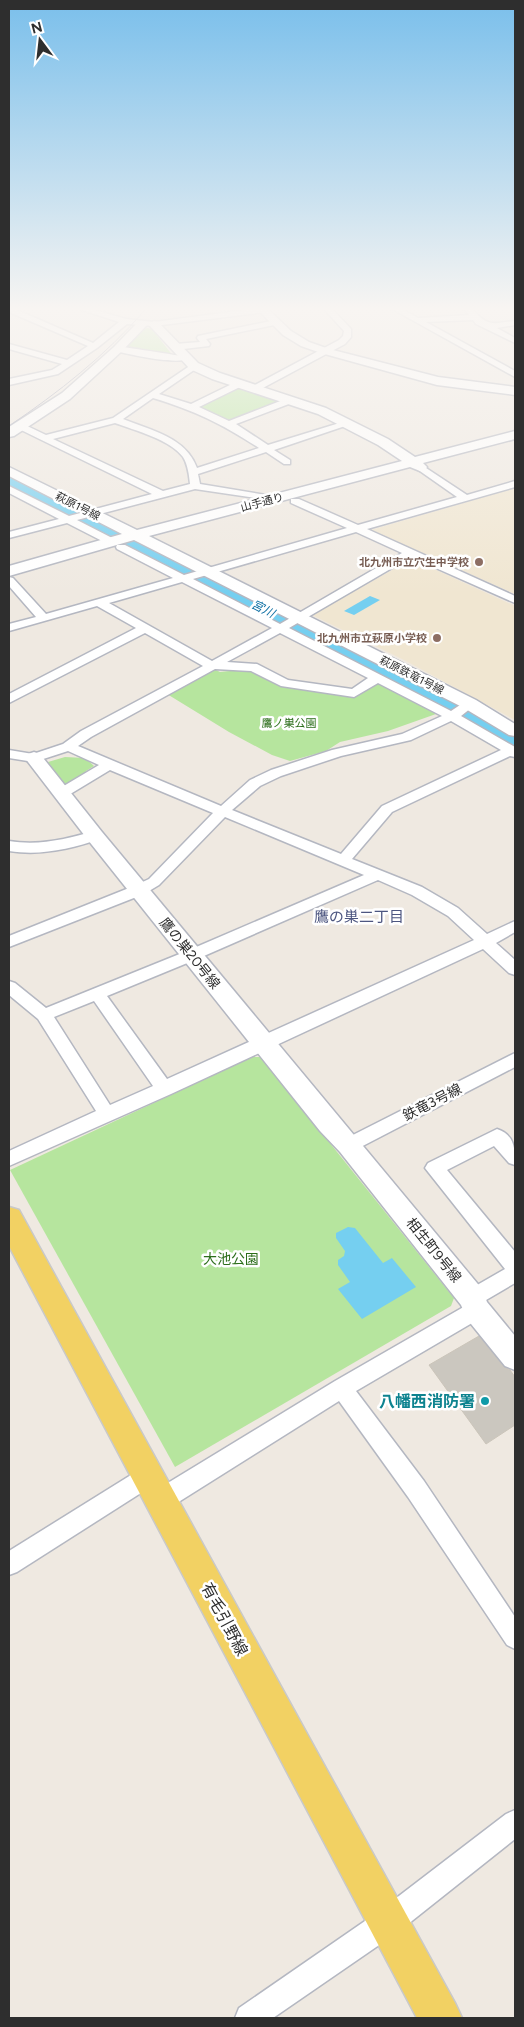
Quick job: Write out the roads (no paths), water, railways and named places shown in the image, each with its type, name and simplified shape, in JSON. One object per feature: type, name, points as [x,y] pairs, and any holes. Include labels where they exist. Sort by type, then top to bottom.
[{"type":"main road","name":"有毛引野線","points":[[9,1220],[440,2018]]},
{"type":"street","points":[[14,430],[53,405]]},
{"type":"street","points":[[44,438],[116,420],[138,405]]},
{"type":"street","points":[[184,405],[229,424],[286,462]]},
{"type":"street","points":[[192,407],[197,405]]},
{"type":"street","points":[[229,424],[279,405]]},
{"type":"street","points":[[303,405],[349,423],[384,442],[465,498]]},
{"type":"street","points":[[116,420],[176,445],[186,454],[193,472],[195,486]]},
{"type":"street","points":[[193,472],[349,423]]},
{"type":"street","points":[[14,430],[44,438],[162,495]]},
{"type":"street","name":"山手通り","points":[[9,571],[295,501],[515,435]]},
{"type":"street","name":"山手通り","points":[[9,579],[272,499],[515,442]]},
{"type":"street","name":"萩原1号線","points":[[9,471],[89,514],[129,541]]},
{"type":"street","points":[[9,628],[515,484]]},
{"type":"street","points":[[9,535],[195,486],[272,499]]},
{"type":"street","points":[[10,491],[70,519],[129,541],[185,578],[377,678],[461,710],[513,752],[387,809],[343,861]]},
{"type":"street","points":[[295,501],[515,600]]},
{"type":"street","name":"萩原鉄竜1号線","points":[[129,541],[202,573],[295,618],[461,710],[515,730]]},
{"type":"street","points":[[9,754],[34,758],[68,747],[86,734],[281,628],[295,618],[411,553]]},
{"type":"street","points":[[9,579],[43,618]]},
{"type":"street","points":[[98,602],[210,665],[253,667],[285,683],[354,693],[377,678]]},
{"type":"street","points":[[9,699],[144,629]]},
{"type":"street","points":[[9,942],[139,890],[154,882],[222,813],[255,783],[276,773],[337,753],[406,737],[461,710]]},
{"type":"street","points":[[68,747],[91,755],[108,765],[222,813],[417,892],[453,912],[515,969]]},
{"type":"street","name":"鷹の巣20号線","points":[[34,758],[329,1124],[349,1145]]},
{"type":"street","points":[[62,793],[108,765]]},
{"type":"street","points":[[9,846],[28,850],[47,849],[95,836]]},
{"type":"street","points":[[44,1015],[192,955],[377,875]]},
{"type":"street","points":[[9,1159],[165,1089],[515,926]]},
{"type":"street","points":[[9,987],[44,1015],[107,1114]]},
{"type":"street","points":[[96,994],[165,1089]]},
{"type":"street","name":"鉄竜3号線","points":[[349,1145],[515,1059]]},
{"type":"street","points":[[515,1158],[497,1136],[434,1168],[515,1266]]},
{"type":"street","name":"相生町9号線","points":[[349,1145],[515,1357]]},
{"type":"street","points":[[9,1564],[342,1388],[474,1304],[515,1274]]},
{"type":"street","points":[[342,1388],[416,1489],[515,1637]]},
{"type":"street","points":[[248,2018],[388,1922],[515,1823]]},
{"type":"water","points":[[370,596],[380,600],[354,615],[344,611]]},
{"type":"water","points":[[348,1227],[355,1228],[383,1263],[392,1258],[416,1287],[362,1319],[338,1289],[350,1282],[338,1265],[338,1260],[344,1256],[345,1251],[336,1238],[336,1233]]},
{"type":"waterway","name":"宮川","points":[[9,481],[120,535],[148,553],[468,712],[515,741]]},
{"type":"tram line","points":[[9,426],[39,405]]},
{"type":"place","name":"北九州市立穴生中学校","points":[[479,562]]},
{"type":"place","name":"北九州市立萩原小学校","points":[[437,638]]},
{"type":"place","name":"八幡西消防署","points":[[485,1401]]},
{"type":"district","name":"鷹の巣二丁目","points":[[359,917]]},
{"type":"park label","name":"鷹ノ巣公園","points":[[289,723]]},
{"type":"park label","name":"大池公園","points":[[231,1259]]}]
